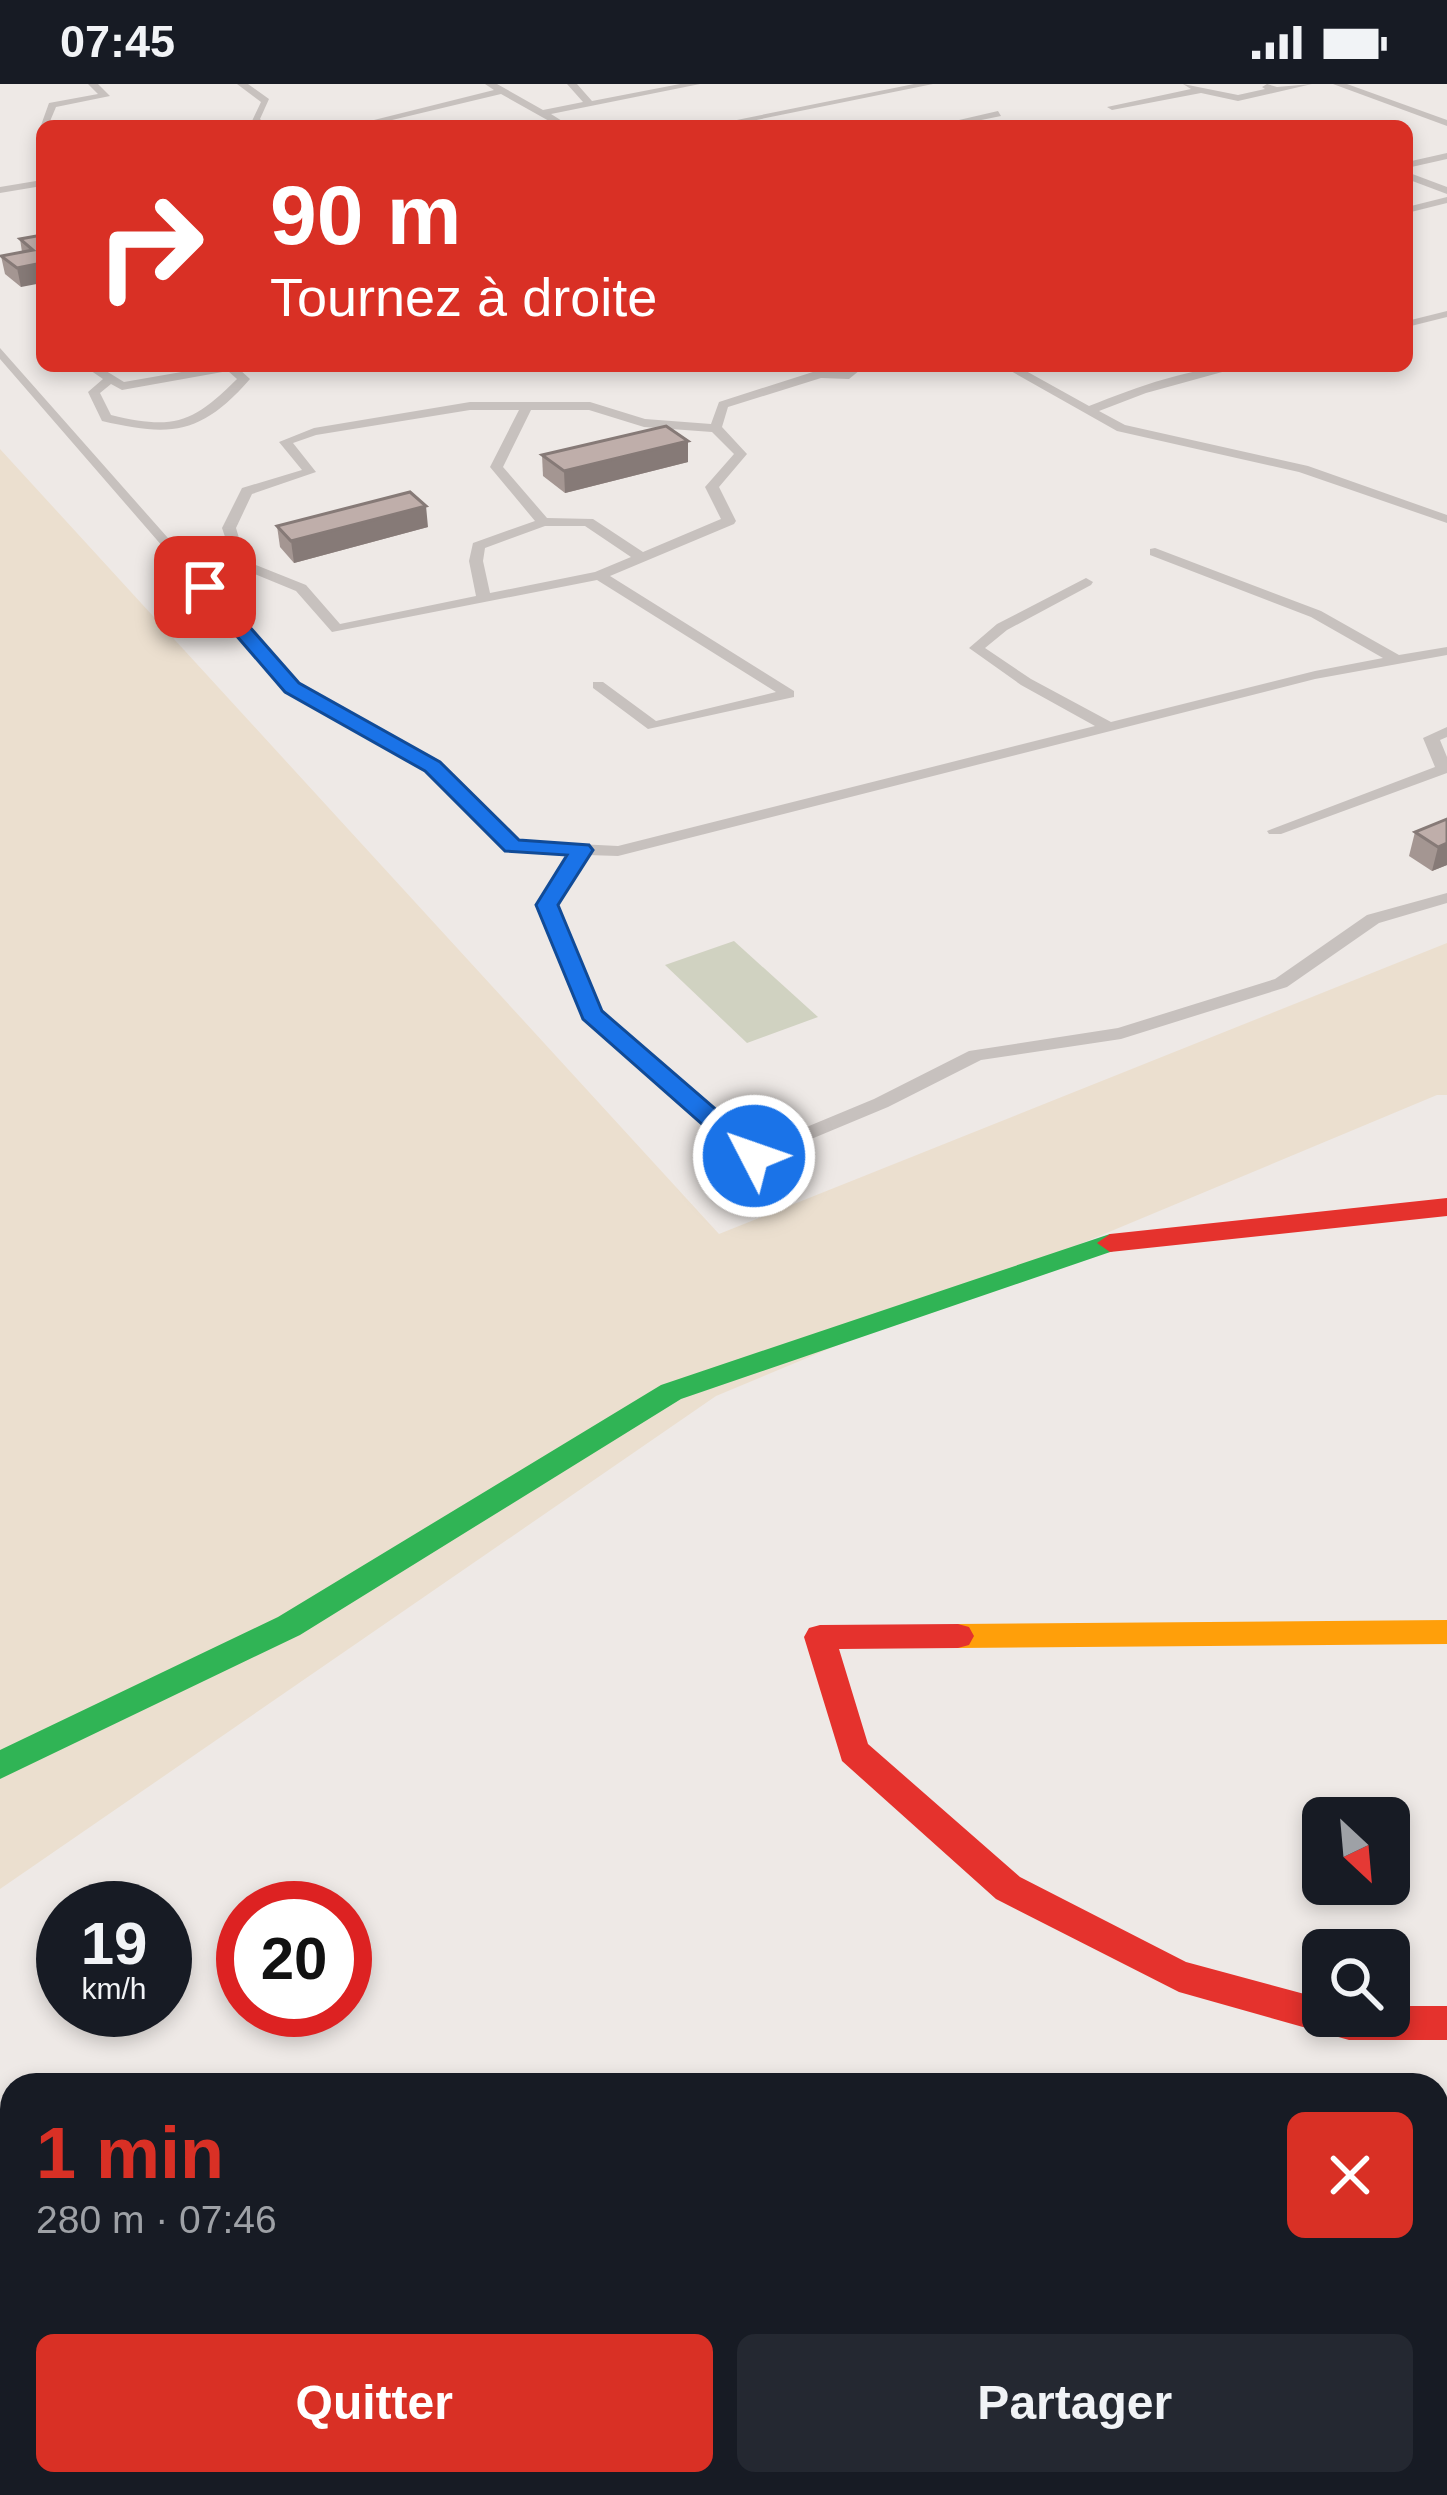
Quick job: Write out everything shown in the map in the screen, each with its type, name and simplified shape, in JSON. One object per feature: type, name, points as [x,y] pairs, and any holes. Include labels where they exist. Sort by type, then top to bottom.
[{"type":"street","points":[[0,1765],[289,1626],[671,1392],[1116,1241],[1447,1207]]},
{"type":"street","points":[[1447,1632],[820,1637],[854,1751],[1008,1888],[1179,1976],[1349,2023],[1447,2023]]},
{"type":"lane","points":[[45,120],[52,105],[105,96],[93,84]]},
{"type":"lane","points":[[242,84],[266,101],[258,120]]},
{"type":"lane","points":[[490,84],[555,120]]},
{"type":"lane","points":[[572,84],[590,104]]},
{"type":"lane","points":[[541,112],[695,84]]},
{"type":"lane","points":[[743,120],[928,84]]},
{"type":"lane","points":[[1188,84],[1238,98],[1307,84]]},
{"type":"lane","points":[[1260,84],[1276,90]]},
{"type":"lane","points":[[1338,84],[1447,123]]},
{"type":"lane","points":[[1112,107],[1202,90]]},
{"type":"lane","points":[[380,120],[502,91]]},
{"type":"lane","points":[[968,120],[998,114]]},
{"type":"lane","points":[[1413,164],[1447,156]]},
{"type":"lane","points":[[1413,178],[1447,195]]},
{"type":"lane","points":[[0,190],[36,184]]},
{"type":"lane","points":[[1413,207],[1447,195]]},
{"type":"lane","points":[[1413,320],[1447,314]]},
{"type":"lane","points":[[0,352],[292,688],[433,766],[513,846],[618,851],[1315,675],[1447,651]]},
{"type":"lane","points":[[98,372],[122,386],[204,372]]},
{"type":"lane","points":[[110,380],[94,392],[106,418],[153,430],[206,420],[244,379],[238,372]]},
{"type":"lane","points":[[716,428],[723,405],[820,374],[845,376],[851,372]]},
{"type":"lane","points":[[1019,372],[1121,428],[1303,469],[1447,519]]},
{"type":"lane","points":[[1089,410],[1142,390],[1214,372]]},
{"type":"lane","points":[[470,406],[590,406],[644,423],[716,428],[741,454],[712,487],[729,521],[599,575],[337,629],[302,588],[240,563],[229,528],[247,491],[310,472],[285,442],[314,432],[470,406]]},
{"type":"lane","points":[[527,406],[496,467],[542,522]]},
{"type":"lane","points":[[483,596],[478,546],[542,522],[588,522],[641,557]]},
{"type":"lane","points":[[1155,552],[1316,614],[1397,660]]},
{"type":"lane","points":[[598,685],[653,726],[790,694],[599,575]]},
{"type":"lane","points":[[1086,582],[1002,627],[976,648],[1026,682],[1109,727]]},
{"type":"lane","points":[[1275,831],[1444,769],[1431,738],[1447,732]]},
{"type":"lane","points":[[582,850],[547,905],[592,1014],[754,1156],[881,1103],[976,1055],[1121,1033],[1281,983],[1373,919],[1447,898]]},
{"type":"green space","points":[[734,941],[818,1017],[747,1043],[665,965]]},
{"type":"sand","points":[[0,449],[719,1234],[1447,943],[1447,1095],[1437,1095],[716,1396],[0,1889]]},
{"type":"building","points":[[36,236],[36,264],[17,268],[1,256],[33,250],[20,239]]},
{"type":"building","points":[[666,426],[688,441],[564,471],[542,455]]},
{"type":"building","points":[[410,492],[426,506],[291,541],[277,526]]},
{"type":"building","points":[[1447,819],[1447,843],[1438,847],[1415,832]]},
{"type":"traffic: fast","points":[[0,1765],[289,1626],[671,1392],[1110,1243]]},
{"type":"traffic: slow","points":[[958,1636],[1447,1632]]},
{"type":"traffic: jam","points":[[1110,1243],[1447,1207]]},
{"type":"traffic: jam","points":[[958,1636],[820,1637],[854,1751],[1008,1888],[1179,1976],[1349,2023],[1447,2023]]},
{"type":"route","points":[[205,587],[292,688],[433,766],[513,846],[582,850],[547,905],[592,1014],[754,1156]]}]
